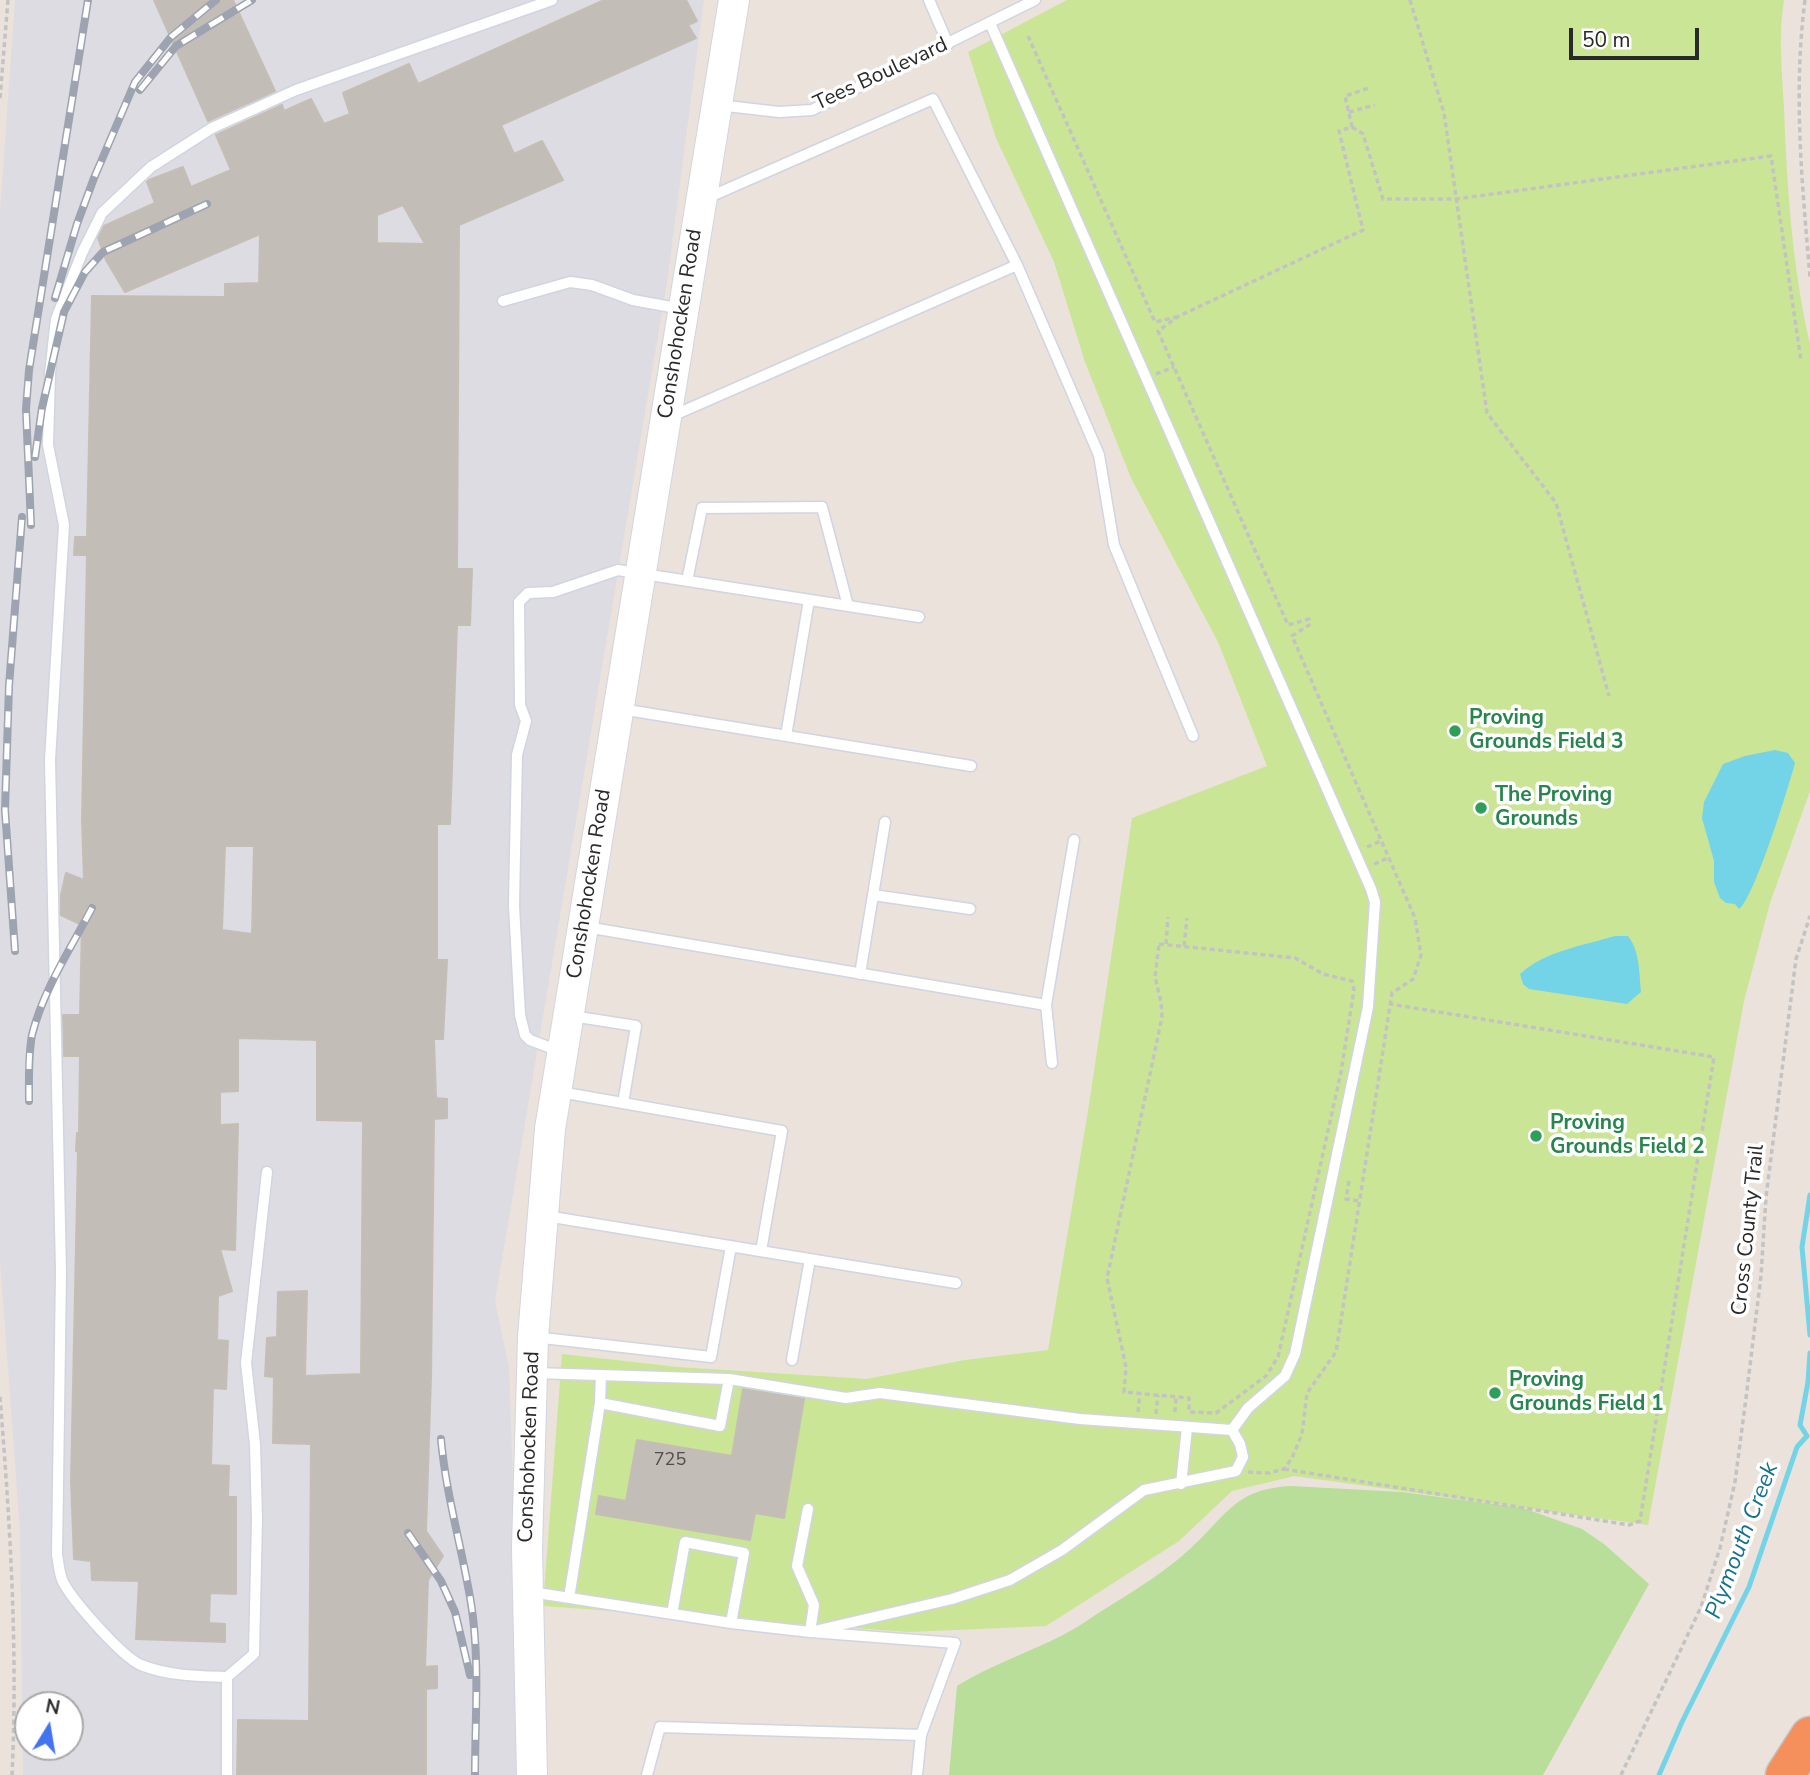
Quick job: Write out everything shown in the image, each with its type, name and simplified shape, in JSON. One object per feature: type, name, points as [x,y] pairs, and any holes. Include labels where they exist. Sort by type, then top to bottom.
[{"type":"highway","points":[[1785,1775],[1810,1736]]},
{"type":"main road","name":"Conshohocken Road","points":[[532,1775],[527,1548],[533,1337],[551,1129],[734,0]]},
{"type":"lane","points":[[267,1172],[246,1363],[255,1444],[257,1519],[254,1654],[227,1677],[173,1675],[137,1664],[76,1602],[62,1579],[57,1555],[61,1272],[50,760],[64,525],[48,445],[50,373],[56,319],[82,253],[102,213],[151,167],[212,128],[296,90],[552,0]]},
{"type":"lane","points":[[929,0],[948,44]]},
{"type":"lane","name":"Tees Boulevard","points":[[717,105],[779,112],[812,110],[1035,0]]},
{"type":"lane","points":[[990,23],[1375,902],[1368,1007],[1295,1354],[1286,1376],[1248,1408],[1232,1430]]},
{"type":"lane","points":[[701,200],[933,99],[1017,265],[1099,455],[1114,545],[1193,736]]},
{"type":"lane","points":[[666,418],[1017,265]]},
{"type":"lane","points":[[503,301],[570,282],[592,285],[633,300],[682,309]]},
{"type":"lane","points":[[687,581],[702,508],[822,507],[848,606]]},
{"type":"lane","points":[[563,1052],[530,1040],[525,1035],[520,1015],[514,905],[515,853],[517,755],[526,721],[520,705],[519,602],[528,593],[553,592],[618,570],[919,617]]},
{"type":"lane","points":[[786,736],[810,600]]},
{"type":"lane","points":[[619,709],[971,766]]},
{"type":"lane","points":[[860,974],[885,822]]},
{"type":"lane","points":[[1052,1063],[1046,1005],[1074,840]]},
{"type":"lane","points":[[873,895],[970,909]]},
{"type":"lane","points":[[583,927],[1046,1005]]},
{"type":"lane","points":[[569,1016],[636,1026],[623,1103]]},
{"type":"lane","points":[[557,1092],[782,1131],[761,1251]]},
{"type":"lane","points":[[543,1215],[956,1283]]},
{"type":"lane","points":[[533,1337],[711,1357],[731,1246]]},
{"type":"lane","points":[[792,1360],[810,1259]]},
{"type":"lane","points":[[532,1373],[729,1379],[846,1398],[880,1393],[1080,1419],[1232,1430]]},
{"type":"lane","points":[[569,1598],[600,1403],[601,1375]]},
{"type":"lane","points":[[600,1403],[720,1426],[729,1379]]},
{"type":"lane","points":[[1181,1484],[1187,1428]]},
{"type":"lane","points":[[810,1632],[953,1599],[1010,1580],[1062,1550],[1144,1490],[1236,1471],[1243,1457],[1240,1444],[1232,1430]]},
{"type":"lane","points":[[808,1509],[797,1566],[814,1605],[810,1632]]},
{"type":"lane","points":[[672,1614],[685,1542],[744,1553],[731,1623]]},
{"type":"lane","points":[[528,1591],[731,1623],[955,1643],[921,1735],[917,1775]]},
{"type":"lane","points":[[226,1775],[227,1677]]},
{"type":"lane","points":[[647,1775],[660,1727],[921,1735]]},
{"type":"path","points":[[0,98],[8,0]]},
{"type":"path","points":[[1410,0],[1444,113],[1487,413],[1556,503],[1609,696]]},
{"type":"path","points":[[1805,0],[1798,77],[1810,277]]},
{"type":"path","points":[[1028,36],[1415,918],[1421,955],[1413,979],[1392,993],[1336,1352],[1307,1393],[1302,1434],[1284,1469]]},
{"type":"path","points":[[1369,88],[1345,96],[1352,127],[1363,134],[1383,199],[1456,199],[1771,156],[1801,361]]},
{"type":"path","points":[[1349,112],[1375,105]]},
{"type":"path","points":[[1158,331],[1179,316],[1363,230],[1339,131],[1352,127]]},
{"type":"path","points":[[1155,322],[1179,316]]},
{"type":"path","points":[[1288,625],[1309,619],[1310,625],[1292,636]]},
{"type":"path","name":"Cross County Trail","points":[[1621,1775],[1701,1607],[1720,1548],[1735,1482],[1761,1276],[1766,1197],[1796,959],[1810,916]]},
{"type":"path","points":[[1166,944],[1168,917]]},
{"type":"path","points":[[1184,946],[1187,918]]},
{"type":"path","points":[[1159,944],[1184,946],[1295,958],[1323,974],[1347,978],[1352,981],[1354,990],[1341,1072],[1278,1357],[1266,1376],[1216,1413],[1189,1412],[1189,1398],[1124,1392],[1126,1367],[1107,1278],[1162,1017],[1155,977],[1159,944]]},
{"type":"path","points":[[1236,1471],[1269,1473],[1284,1469],[1629,1525],[1640,1521],[1714,1057],[1390,1004]]},
{"type":"path","points":[[1349,1181],[1346,1199],[1360,1201]]},
{"type":"path","points":[[0,1396],[14,1610],[15,1709],[12,1775]]},
{"type":"shaded area","points":[[15,0],[704,0],[667,282],[495,1301],[509,1368],[523,1775],[23,1775],[23,1761],[84,1761],[84,1691],[22,1691],[20,1530],[0,1260],[0,213]]},
{"type":"green space","name":"The Proving Grounds","points":[[1067,0],[1784,0],[1781,54],[1789,197],[1799,286],[1810,344],[1810,791],[1770,903],[1744,1001],[1648,1525],[1294,1476],[1232,1491],[1179,1541],[1046,1626],[909,1632],[543,1606],[562,1354],[678,1367],[867,1379],[965,1360],[1048,1350],[1088,1111],[1132,818],[1267,766],[1218,642],[1131,478],[1085,362],[1054,262],[996,138],[968,52]]},
{"type":"green space","points":[[1291,1486],[1402,1492],[1523,1508],[1582,1529],[1604,1544],[1649,1584],[1543,1775],[949,1775],[957,1686],[1069,1632],[1140,1586],[1181,1556],[1224,1514],[1245,1498],[1272,1488]]},
{"type":"water","points":[[1775,750],[1788,753],[1795,763],[1762,864],[1739,909],[1735,904],[1726,903],[1720,898],[1714,882],[1714,861],[1702,818],[1704,802],[1723,764]]},
{"type":"water","points":[[1615,936],[1628,936],[1635,948],[1638,962],[1641,992],[1627,1004],[1529,989],[1523,984],[1520,974],[1541,960],[1564,950]]},
{"type":"building","points":[[154,0],[233,0],[275,91],[208,121]]},
{"type":"building","points":[[604,0],[686,0],[697,21],[688,25],[696,38],[501,125],[514,154],[542,141],[563,180],[459,225],[457,569],[472,569],[470,625],[457,625],[450,824],[437,824],[437,960],[447,960],[443,1039],[434,1039],[436,1098],[447,1099],[447,1118],[434,1119],[426,1531],[443,1556],[428,1580],[425,1667],[437,1666],[437,1688],[426,1689],[426,1775],[237,1775],[238,1720],[309,1721],[311,1444],[273,1443],[274,1377],[265,1376],[267,1338],[277,1337],[278,1292],[307,1291],[305,1376],[361,1374],[363,1121],[317,1120],[317,1040],[238,1038],[238,1091],[220,1092],[220,1125],[238,1124],[235,1250],[220,1249],[232,1291],[218,1296],[217,1340],[228,1341],[226,1389],[213,1388],[211,1465],[229,1466],[228,1497],[236,1497],[236,1594],[210,1593],[209,1623],[225,1624],[225,1642],[136,1639],[139,1581],[92,1580],[91,1561],[74,1559],[71,1481],[80,1056],[64,1056],[63,1015],[80,1015],[82,925],[61,915],[61,895],[66,873],[84,880],[82,820],[87,555],[74,555],[75,537],[87,537],[92,296],[225,297],[225,284],[259,283],[260,234],[125,292],[106,260],[98,238],[104,226],[155,203],[147,182],[149,180],[183,167],[191,187],[231,170],[216,135],[282,105],[284,111],[311,99],[324,124],[350,114],[343,93],[409,64],[418,84]],"holes":[[[403,205],[425,244],[377,243],[377,215]],[[225,846],[254,846],[252,934],[222,930]]]},
{"type":"building","points":[[743,1389],[804,1399],[784,1518],[755,1513],[750,1540],[596,1514],[599,1496],[626,1501],[637,1440],[732,1456]]},
{"type":"waterway","name":"Plymouth Creek","points":[[1810,1195],[1802,1247],[1810,1335]]},
{"type":"waterway","name":"Plymouth Creek","points":[[1659,1775],[1682,1722],[1749,1587],[1797,1447],[1807,1436],[1800,1425],[1810,1353]]},
{"type":"railway","points":[[31,525],[26,409],[29,370],[88,0]]},
{"type":"railway","points":[[55,298],[94,178],[135,82],[171,37],[216,0]]},
{"type":"railway","points":[[140,90],[176,46],[252,0]]},
{"type":"railway","points":[[35,457],[42,408],[64,312],[85,272],[103,252],[207,204]]},
{"type":"railway","points":[[15,951],[5,810],[9,686],[22,517]]},
{"type":"railway","points":[[29,1101],[30,1052],[37,1018],[58,970],[92,908]]},
{"type":"railway","points":[[441,1439],[474,1624],[475,1775]]},
{"type":"railway","points":[[408,1533],[441,1581],[455,1612],[470,1675]]},
{"type":"place","name":"Proving Grounds Field 3","points":[[1455,731]]},
{"type":"place","name":"The Proving Grounds","points":[[1481,808]]},
{"type":"place","name":"Proving Grounds Field 2","points":[[1536,1136]]},
{"type":"place","name":"Proving Grounds Field 1","points":[[1495,1393]]}]
